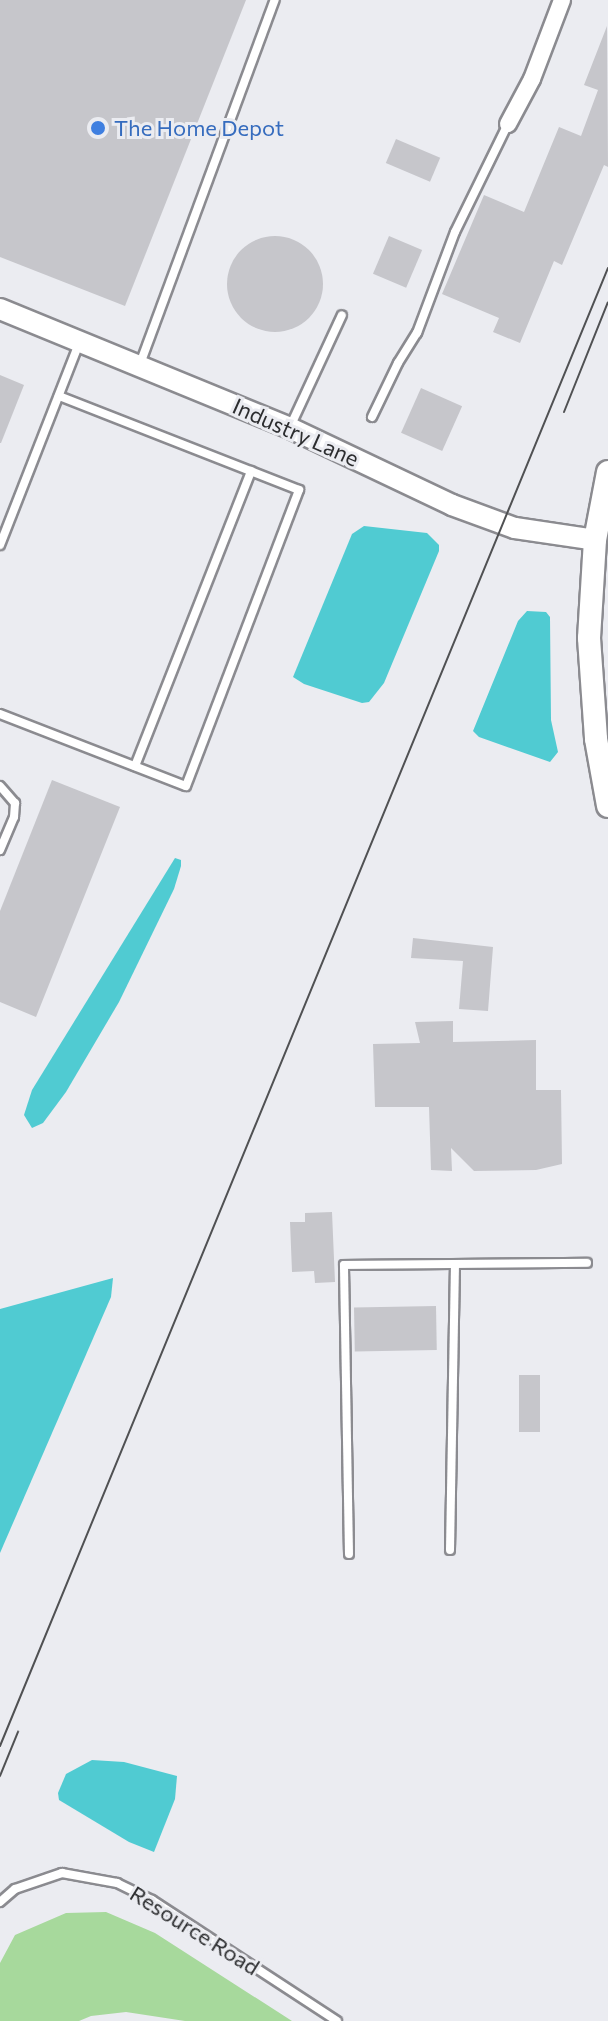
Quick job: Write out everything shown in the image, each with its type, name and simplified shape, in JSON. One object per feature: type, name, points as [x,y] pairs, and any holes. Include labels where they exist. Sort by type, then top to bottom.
[{"type":"main road","points":[[608,472],[595,540],[590,597],[590,685],[608,806]]},
{"type":"street","points":[[508,124],[532,79],[562,0]]},
{"type":"street","name":"Industry Lane","points":[[0,309],[290,428],[481,516],[537,533],[595,540]]},
{"type":"lane","points":[[140,365],[275,0]]},
{"type":"lane","points":[[372,417],[417,333],[455,232],[508,124]]},
{"type":"lane","points":[[290,428],[342,315]]},
{"type":"lane","points":[[0,545],[80,341]]},
{"type":"lane","points":[[0,714],[186,786],[299,490],[59,396]]},
{"type":"lane","points":[[135,766],[251,471]]},
{"type":"lane","points":[[0,786],[15,803],[14,817],[0,850]]},
{"type":"lane","points":[[349,1554],[344,1265],[587,1263]]},
{"type":"lane","points":[[450,1550],[455,1264]]},
{"type":"lane","name":"Resource Road","points":[[0,1902],[15,1889],[62,1873],[117,1883],[152,1900],[337,2021]]},
{"type":"green space","points":[[106,1912],[155,1933],[292,2021],[185,2021],[126,2012],[91,2016],[79,2021],[0,2021],[0,1963],[15,1935],[66,1913]]},
{"type":"water","points":[[364,526],[427,533],[439,545],[439,551],[384,683],[369,702],[362,703],[304,684],[293,677],[352,534]]},
{"type":"water","points":[[527,611],[546,612],[550,617],[551,720],[558,752],[550,762],[479,737],[473,731],[518,621]]},
{"type":"water","points":[[175,858],[181,860],[181,866],[174,889],[119,1002],[66,1092],[43,1123],[32,1128],[24,1115],[32,1090]]},
{"type":"water","points":[[113,1278],[111,1297],[0,1553],[0,1309]]},
{"type":"water","points":[[92,1760],[124,1762],[177,1776],[175,1799],[154,1852],[129,1842],[59,1800],[58,1793],[66,1774]]},
{"type":"building","name":"The Home Depot","points":[[0,0],[246,0],[125,306],[0,257]]},
{"type":"building","points":[[607,26],[608,167],[604,165],[562,265],[554,261],[520,343],[493,332],[499,318],[442,294],[484,195],[524,212],[559,127],[581,136],[598,90],[584,85]]},
{"type":"building","points":[[396,139],[440,158],[430,182],[386,163]]},
{"type":"building","points":[[275,236],[293,240],[309,250],[319,266],[323,284],[319,302],[309,318],[293,328],[275,332],[257,328],[241,318],[231,302],[227,284],[231,266],[241,250],[257,240]]},
{"type":"building","points":[[389,236],[422,250],[406,288],[373,274]]},
{"type":"building","points":[[0,375],[24,385],[1,443],[0,443]]},
{"type":"building","points":[[421,388],[462,406],[442,451],[401,433]]},
{"type":"building","points":[[52,780],[120,807],[36,1017],[0,1002],[0,911]]},
{"type":"building","points":[[413,938],[493,947],[488,1011],[459,1009],[463,961],[411,958]]},
{"type":"building","points":[[453,1021],[453,1042],[536,1040],[536,1090],[561,1090],[562,1164],[536,1170],[474,1171],[451,1148],[452,1171],[431,1170],[429,1107],[375,1107],[373,1044],[420,1043],[415,1022]]},
{"type":"building","points":[[332,1212],[335,1282],[315,1283],[314,1271],[292,1272],[290,1222],[305,1222],[305,1213]]},
{"type":"building","points":[[436,1306],[437,1350],[355,1351],[354,1307]]},
{"type":"building","points":[[519,1375],[540,1375],[540,1432],[519,1432]]},
{"type":"tram line","points":[[0,1746],[608,268]]},
{"type":"tram line","points":[[564,412],[608,302]]},
{"type":"tram line","points":[[0,1776],[18,1732]]},
{"type":"place","name":"The Home Depot","points":[[98,128]]}]
